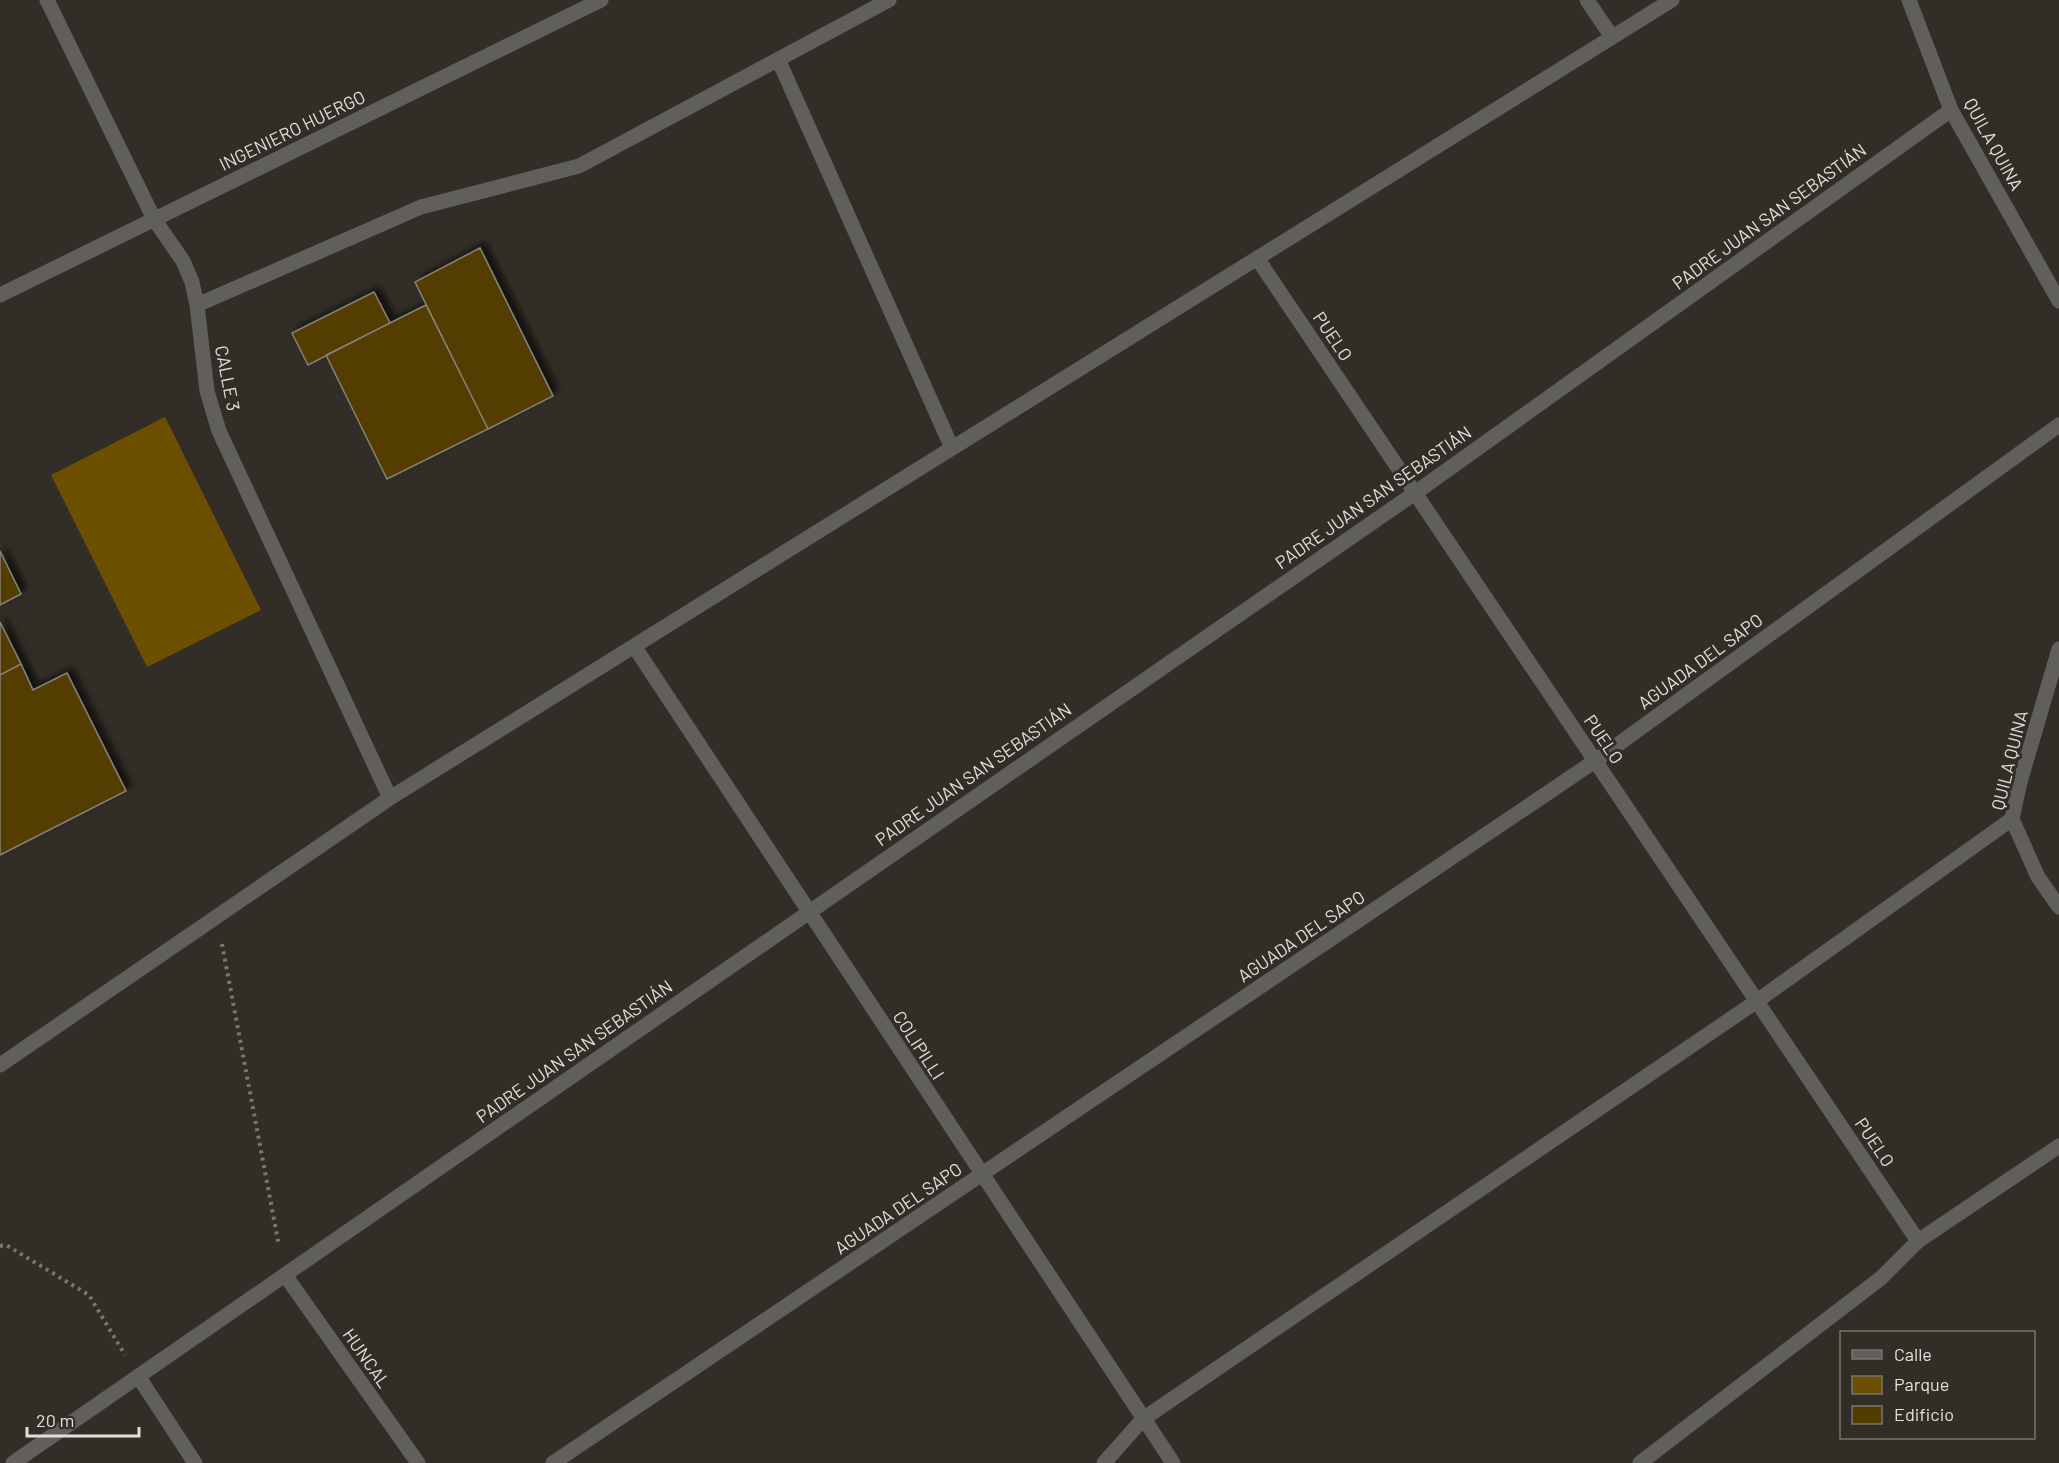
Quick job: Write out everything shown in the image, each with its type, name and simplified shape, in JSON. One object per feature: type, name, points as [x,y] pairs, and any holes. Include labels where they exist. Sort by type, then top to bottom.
[{"type":"street","name":"CALLE 3","points":[[47,0],[154,219],[183,261],[197,305],[207,391],[219,431],[390,798]]},
{"type":"street","name":"INGENIERO HUERGO","points":[[0,295],[601,0]]},
{"type":"street","points":[[197,305],[421,207],[579,166],[889,0]]},
{"type":"street","points":[[1587,0],[1612,37]]},
{"type":"street","points":[[0,1065],[390,798],[1672,0]]},
{"type":"street","name":"QUILA QUINA","points":[[1909,0],[1951,110],[2059,301]]},
{"type":"street","points":[[778,59],[952,448]]},
{"type":"street","name":"PADRE JUAN SAN SEBASTIÁN","points":[[13,1463],[1415,493],[1951,110]]},
{"type":"street","name":"PUELO","points":[[1257,258],[1918,1241]]},
{"type":"street","name":"AGUADA DEL SAPO","points":[[553,1463],[1595,761],[2059,425]]},
{"type":"street","name":"COLIPILLI","points":[[634,646],[1173,1463]]},
{"type":"street","name":"QUILA QUINA","points":[[2059,649],[2020,782],[2012,819],[2038,877],[2059,907]]},
{"type":"street","points":[[1104,1463],[1143,1419],[1757,1001],[2012,819]]},
{"type":"street","points":[[1640,1463],[1881,1278],[1918,1241],[2059,1146]]},
{"type":"street","name":"HUNCAL","points":[[285,1275],[418,1463]]},
{"type":"street","points":[[138,1376],[195,1463]]},
{"type":"path","points":[[217,916],[285,1275]]},
{"type":"path","points":[[0,1245],[6,1245],[89,1295],[138,1376]]},
{"type":"green space","points":[[165,417],[261,610],[147,667],[51,475]]},
{"type":"building","points":[[480,248],[553,396],[488,429],[415,282]]},
{"type":"building","points":[[374,292],[390,323],[308,365],[292,333]]},
{"type":"building","points":[[426,305],[488,429],[387,479],[326,355]]},
{"type":"building","points":[[0,551],[21,594],[0,605]]},
{"type":"building","points":[[0,622],[21,664],[0,675]]},
{"type":"building","points":[[21,664],[33,690],[67,673],[126,791],[0,855],[0,675]]}]
